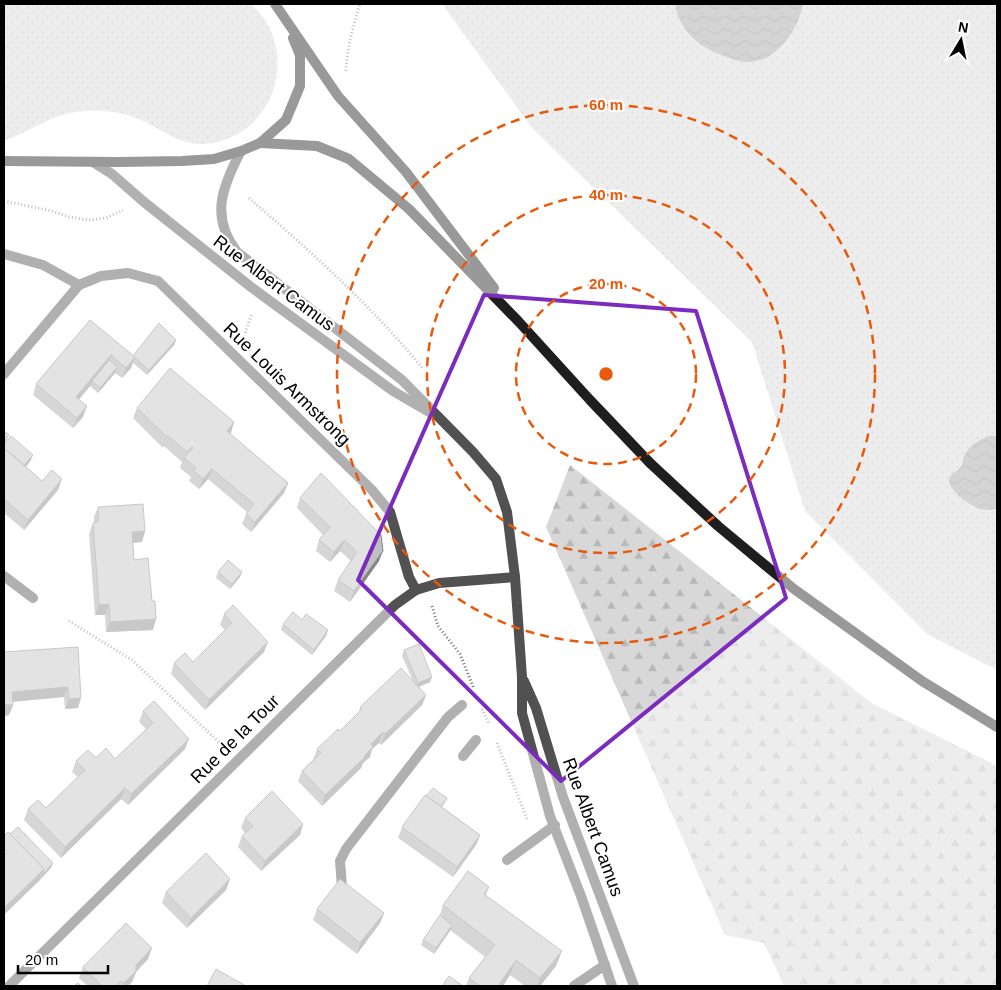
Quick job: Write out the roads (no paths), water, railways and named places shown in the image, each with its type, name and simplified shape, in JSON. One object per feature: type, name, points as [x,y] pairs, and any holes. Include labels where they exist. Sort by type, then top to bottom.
[{"type":"main road","points":[[277,5],[338,96],[406,172],[519,322]]},
{"type":"main road","points":[[4,160],[155,162],[214,159],[260,143],[286,120],[300,86],[300,55],[288,23]]},
{"type":"main road","points":[[260,143],[317,146],[349,159],[409,209],[519,322],[650,463],[718,526],[794,589],[922,681],[997,727]]},
{"type":"street","name":"Rue Albert Camus","points":[[241,151],[226,180],[222,200],[222,221],[228,241],[244,258],[402,380],[473,452],[496,479],[507,512],[515,577],[522,677],[522,713],[550,816],[555,825],[612,986]]},
{"type":"street","name":"Rue Albert Camus","points":[[93,162],[112,174],[144,202],[251,287],[326,343],[365,369],[393,391],[442,420]]},
{"type":"street","points":[[4,254],[43,265],[79,285]]},
{"type":"street","name":"Rue Louis Armstrong","points":[[4,374],[79,285],[100,276],[128,273],[158,282],[372,490],[390,512],[410,578],[421,589]]},
{"type":"street","points":[[4,576],[33,598]]},
{"type":"street","name":"Rue de la Tour","points":[[9,986],[395,605],[421,589],[439,583],[515,577]]},
{"type":"street","name":"Rue Albert Camus","points":[[522,677],[536,708],[563,797],[634,986]]},
{"type":"street","points":[[342,887],[340,861],[346,849],[448,717],[462,705]]},
{"type":"street","points":[[462,756],[476,740]]},
{"type":"street","points":[[507,860],[555,825]]},
{"type":"street","points":[[574,986],[605,965]]},
{"type":"water","points":[[675,4],[803,4],[796,25],[784,44],[766,58],[745,62],[719,54],[696,41],[680,21]]},
{"type":"water","points":[[988,436],[997,436],[997,509],[989,510],[981,509],[963,500],[953,490],[949,480],[951,475],[961,467],[965,455],[970,448],[976,442]]}]
